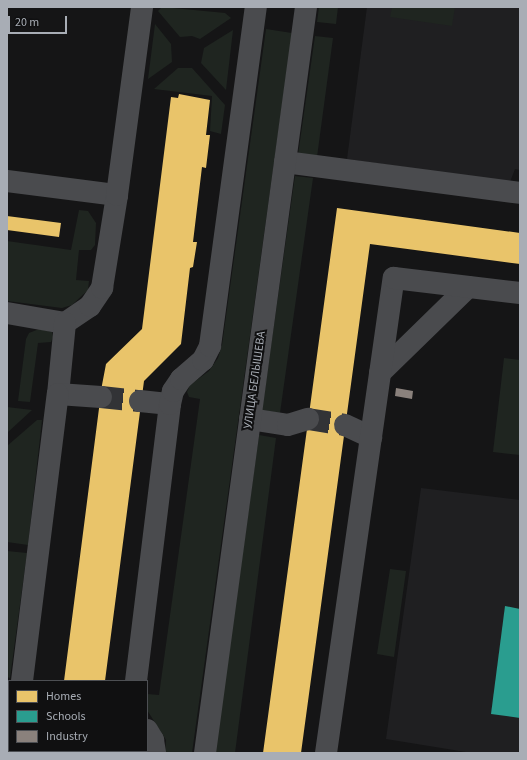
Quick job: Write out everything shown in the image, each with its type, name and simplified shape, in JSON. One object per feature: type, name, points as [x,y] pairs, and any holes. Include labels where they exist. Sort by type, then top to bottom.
[{"type":"street","points":[[7,313],[65,323],[90,306],[102,288],[117,195],[142,7]]},
{"type":"street","points":[[136,680],[172,391],[181,379],[203,360],[210,346],[256,7]]},
{"type":"street","name":"УЛИЦА БЕЛЫШЕВА","points":[[205,753],[306,7]]},
{"type":"street","points":[[285,162],[520,193]]},
{"type":"street","points":[[7,181],[117,195]]},
{"type":"street","points":[[326,753],[394,278],[520,293]]},
{"type":"street","points":[[380,373],[468,287]]},
{"type":"street","points":[[22,680],[58,394],[65,323]]},
{"type":"street","points":[[58,394],[101,397]]},
{"type":"street","points":[[140,401],[170,404]]},
{"type":"street","points":[[250,419],[288,425],[308,419]]},
{"type":"street","points":[[345,425],[371,437]]},
{"type":"street","points":[[148,732],[153,740],[155,753]]},
{"type":"shaded area","points":[[162,7],[225,13],[231,18],[200,39],[192,36],[180,37],[158,11]]},
{"type":"shaded area","points":[[319,7],[338,7],[336,24],[317,22]]},
{"type":"shaded area","points":[[367,7],[520,7],[520,170],[515,169],[510,182],[347,159]]},
{"type":"shaded area","points":[[392,7],[455,7],[452,26],[390,17]]},
{"type":"shaded area","points":[[155,24],[171,44],[172,62],[148,79]]},
{"type":"shaded area","points":[[266,29],[292,33],[192,753],[165,753],[166,740],[148,712],[148,694],[159,695],[200,399],[189,397],[187,392],[190,385],[209,371],[218,358],[222,345]]},
{"type":"shaded area","points":[[233,30],[226,90],[201,63],[204,48]]},
{"type":"shaded area","points":[[315,36],[333,38],[317,157],[298,155]]},
{"type":"shaded area","points":[[178,68],[192,68],[225,105],[221,134],[210,131],[212,96],[154,89]]},
{"type":"shaded area","points":[[295,176],[313,178],[280,413],[262,410]]},
{"type":"shaded area","points":[[79,210],[88,211],[96,223],[95,245],[91,250],[79,250],[76,280],[89,281],[88,290],[72,305],[62,308],[7,301],[7,241],[71,250]]},
{"type":"shaded area","points":[[39,329],[52,332],[53,337],[51,342],[38,343],[30,402],[18,401],[26,339],[29,333]]},
{"type":"shaded area","points":[[504,358],[520,360],[520,455],[493,452]]},
{"type":"shaded area","points":[[7,407],[32,410],[7,433]]},
{"type":"shaded area","points":[[37,420],[42,420],[28,545],[7,542],[7,446]]},
{"type":"shaded area","points":[[259,435],[276,438],[235,753],[215,753]]},
{"type":"shaded area","points":[[421,488],[520,500],[520,753],[472,753],[386,739]]},
{"type":"shaded area","points":[[7,551],[27,553],[10,678],[7,677]]},
{"type":"shaded area","points":[[390,569],[406,571],[394,657],[377,654]]},
{"type":"building: Homes","points":[[179,94],[210,100],[206,135],[210,135],[206,168],[202,167],[193,242],[197,242],[193,267],[190,268],[181,344],[144,381],[105,680],[64,680],[102,385],[106,364],[142,329],[171,97],[178,98]]},
{"type":"building: Homes","points":[[337,208],[520,233],[520,264],[370,244],[301,753],[263,753]]},
{"type":"building: Homes","points":[[7,216],[61,223],[59,237],[7,230]]},
{"type":"building: Homes","points":[[66,752],[120,753],[66,753]]},
{"type":"building: Schools","points":[[505,606],[520,609],[520,718],[491,714]]},
{"type":"building: Industry","points":[[396,388],[413,391],[412,399],[395,396]]},
{"type":"tunnel","points":[[101,397],[140,401]]},
{"type":"tunnel","points":[[308,419],[345,425]]}]
